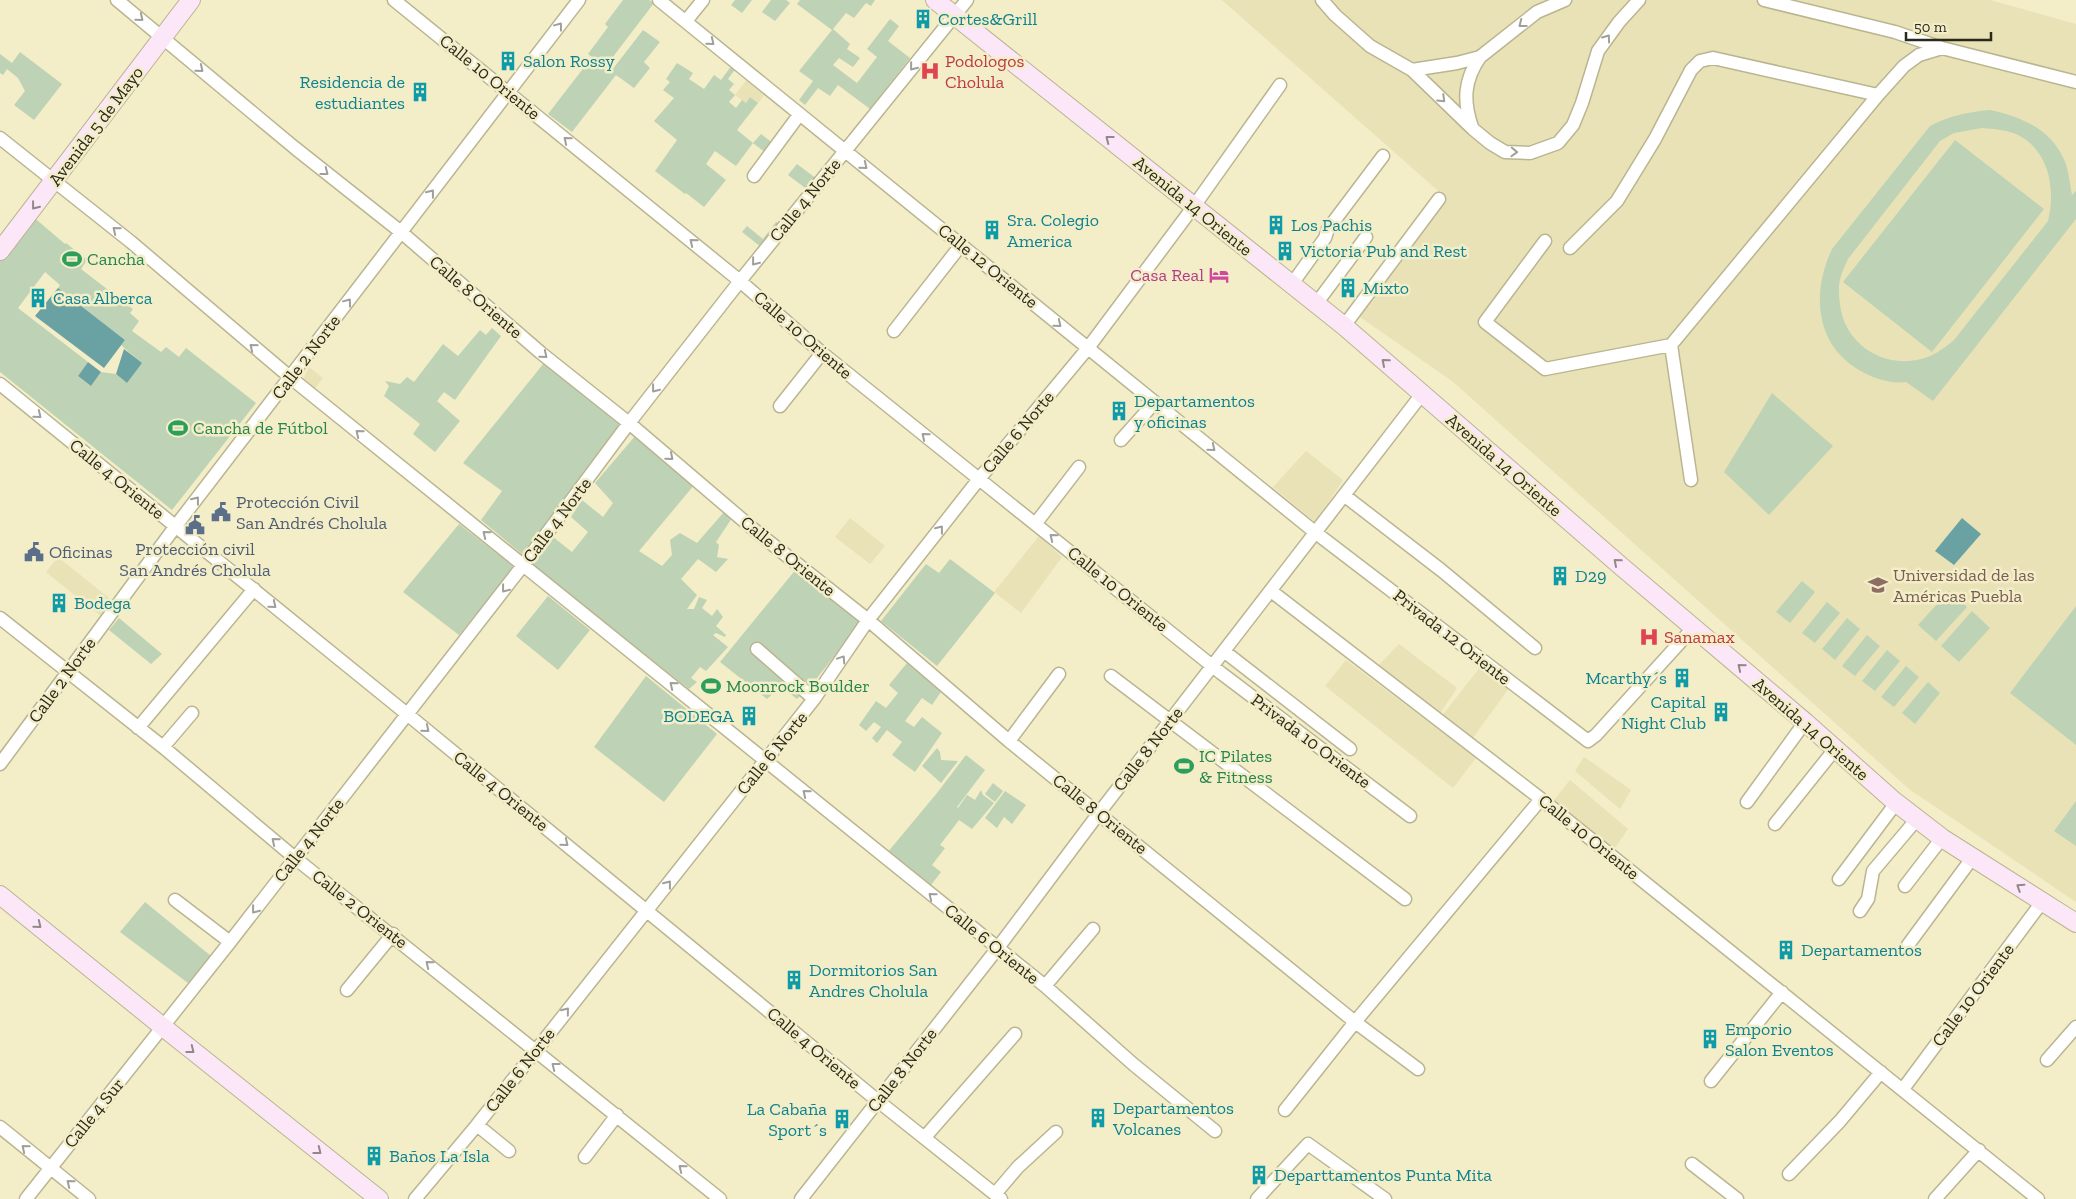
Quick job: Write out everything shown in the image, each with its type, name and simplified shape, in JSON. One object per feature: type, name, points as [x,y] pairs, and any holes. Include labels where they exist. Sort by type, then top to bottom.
[{"type":"main road","name":"Avenida 5 de Mayo","points":[[0,251],[191,0]]},
{"type":"main road","name":"Avenida 14 Oriente","points":[[935,0],[1344,326],[1917,820],[1942,838],[2076,923]]},
{"type":"main road","points":[[0,895],[379,1199]]},
{"type":"street","name":"Calle 8 Oriente","points":[[117,0],[295,148],[401,232],[541,353],[629,423],[758,533],[868,620],[1009,740],[1355,1022],[1418,1069]]},
{"type":"street","name":"Calle 10 Oriente","points":[[394,0],[740,281],[822,353],[1213,666]]},
{"type":"street","name":"Calle 2 Norte","points":[[0,764],[175,527],[579,0]]},
{"type":"street","name":"Calle 12 Oriente","points":[[659,0],[1316,533]]},
{"type":"street","points":[[686,21],[703,0]]},
{"type":"street","name":"Calle 4 Norte","points":[[163,1027],[408,714],[524,564],[629,423],[740,281],[966,0]]},
{"type":"street","points":[[1322,0],[1335,15],[1370,46],[1412,70],[1473,129],[1505,152],[1530,153],[1558,143],[1573,125],[1598,51],[1619,22],[1639,0]]},
{"type":"street","points":[[1473,129],[1467,113],[1466,87],[1470,72],[1480,57],[1537,12],[1565,0]]},
{"type":"street","points":[[1764,0],[1895,32],[1942,48],[2076,82]]},
{"type":"street","points":[[1545,240],[1485,322],[1545,368],[1671,345],[1904,66],[1919,55],[1942,48]]},
{"type":"street","points":[[1412,70],[1457,63],[1480,57]]},
{"type":"street","points":[[1570,248],[1616,201],[1655,139],[1691,70],[1700,61],[1713,58],[1878,95]]},
{"type":"street","name":"Calle 6 Norte","points":[[415,1199],[477,1125],[814,700],[868,620],[979,479],[1088,348],[1194,206],[1280,85]]},
{"type":"street","points":[[754,176],[800,114]]},
{"type":"street","name":"Calle 6 Oriente","points":[[0,138],[131,242],[291,378],[524,564],[1044,986],[1133,1064],[1215,1130]]},
{"type":"street","points":[[1292,284],[1325,238],[1328,229],[1383,156]]},
{"type":"street","points":[[1344,326],[1439,199]]},
{"type":"street","points":[[1316,304],[1366,237]]},
{"type":"street","points":[[894,331],[961,245]]},
{"type":"street","points":[[1671,345],[1691,480]]},
{"type":"street","points":[[780,406],[822,353]]},
{"type":"street","name":"Calle 4 Oriente","points":[[0,384],[408,714],[878,1101],[998,1196]]},
{"type":"street","name":"Calle 8 Norte","points":[[801,1199],[997,949],[1099,812],[1422,394]]},
{"type":"street","points":[[1121,440],[1155,402]]},
{"type":"street","points":[[1036,523],[1079,467]]},
{"type":"street","points":[[1345,496],[1437,567],[1535,648]]},
{"type":"street","name":"Privada 12 Oriente","points":[[1316,533],[1588,741],[1596,735],[1694,627]]},
{"type":"street","points":[[138,728],[254,589]]},
{"type":"street","name":"Calle 10 Oriente","points":[[1271,591],[1541,799],[2038,1199]]},
{"type":"street","name":"Calle 2 Oriente","points":[[0,618],[163,747],[296,858],[393,934],[720,1199]]},
{"type":"street","points":[[757,648],[814,700]]},
{"type":"street","points":[[1224,652],[1350,749]]},
{"type":"street","name":"Privada 10 Oriente","points":[[1213,666],[1410,816]]},
{"type":"street","points":[[1009,740],[1059,674]]},
{"type":"street","points":[[1111,676],[1405,899]]},
{"type":"street","points":[[163,747],[192,713]]},
{"type":"street","points":[[1747,802],[1805,722]]},
{"type":"street","points":[[1775,824],[1835,749]]},
{"type":"street","points":[[1285,1110],[1355,1022],[1541,799]]},
{"type":"street","points":[[1839,879],[1896,803]]},
{"type":"street","points":[[1860,911],[1868,899],[1873,871],[1917,820]]},
{"type":"street","points":[[1905,886],[1942,838]]},
{"type":"street","points":[[1908,945],[1973,857]]},
{"type":"street","points":[[175,900],[230,942]]},
{"type":"street","name":"Calle 10 Oriente","points":[[1903,1089],[2042,902]]},
{"type":"street","points":[[1044,986],[1093,929]]},
{"type":"street","points":[[347,990],[393,934]]},
{"type":"street","points":[[1711,1081],[1782,992]]},
{"type":"street","name":"Calle 4 Sur","points":[[26,1199],[163,1027]]},
{"type":"street","points":[[2047,1060],[2076,1027]]},
{"type":"street","points":[[925,1137],[1015,1034]]},
{"type":"street","points":[[1789,1174],[1840,1120],[1881,1072]]},
{"type":"street","points":[[585,1157],[617,1115]]},
{"type":"street","points":[[477,1125],[509,1151]]},
{"type":"street","points":[[0,1128],[89,1199]]},
{"type":"street","points":[[998,1196],[1018,1167],[1056,1132]]},
{"type":"street","points":[[1257,1199],[1308,1144],[1385,1199]]},
{"type":"street","points":[[1935,1199],[1979,1150]]},
{"type":"street","points":[[1692,1164],[1737,1199]]},
{"type":"shaded area","name":"Universidad de las Américas Puebla","points":[[1222,0],[1990,0],[2076,24],[2076,902],[1909,789],[1452,381],[1357,315],[1444,196]]},
{"type":"shaded area","points":[[748,78],[767,92],[758,103],[750,97],[746,103],[735,95]]},
{"type":"shaded area","points":[[309,367],[323,378],[315,388],[303,379]]},
{"type":"shaded area","points":[[1306,451],[1343,480],[1315,522],[1273,487]]},
{"type":"shaded area","points":[[850,518],[885,546],[870,564],[835,537]]},
{"type":"shaded area","points":[[1039,536],[1062,557],[1021,613],[994,592]]},
{"type":"shaded area","points":[[58,557],[114,602],[102,617],[46,572]]},
{"type":"shaded area","points":[[1399,644],[1457,688],[1439,715],[1374,670]]},
{"type":"shaded area","points":[[1346,660],[1476,758],[1453,788],[1325,686]]},
{"type":"shaded area","points":[[1481,666],[1509,688],[1470,742],[1441,717]]},
{"type":"shaded area","points":[[1584,757],[1631,790],[1620,809],[1575,771]]},
{"type":"shaded area","points":[[1570,780],[1628,829],[1612,852],[1551,804]]},
{"type":"green space","points":[[623,0],[649,0],[654,3],[606,66],[612,70],[643,30],[660,42],[644,62],[650,68],[634,88],[616,75],[572,132],[548,114],[592,57],[588,54],[608,27],[605,24]]},
{"type":"green space","points":[[735,0],[752,0],[742,13],[731,5]]},
{"type":"green space","points":[[771,0],[786,0],[790,3],[775,21],[762,12]]},
{"type":"green space","points":[[800,0],[875,0],[871,6],[866,3],[854,18],[846,13],[833,29],[850,44],[847,49],[860,58],[853,67],[839,58],[833,65],[857,83],[877,57],[867,49],[890,19],[899,26],[888,41],[910,58],[870,109],[838,85],[830,96],[818,88],[805,105],[799,100],[813,81],[799,71],[832,30],[797,4]]},
{"type":"green space","points":[[20,52],[62,84],[34,120],[14,105],[25,91],[18,78],[7,69],[3,75],[0,73],[0,54],[12,63]]},
{"type":"green space","points":[[677,63],[693,73],[689,79],[704,89],[714,75],[721,80],[732,65],[736,68],[728,79],[734,84],[729,90],[735,95],[729,102],[736,108],[742,100],[746,103],[750,97],[758,103],[737,130],[753,143],[736,166],[715,151],[706,164],[726,180],[704,207],[655,171],[677,140],[654,121],[674,98],[663,90],[670,82],[666,79]]},
{"type":"green space","points":[[1990,110],[2025,121],[2036,127],[2053,142],[2066,164],[2072,195],[2076,191],[2076,219],[1933,401],[1906,382],[1894,382],[1875,378],[1859,370],[1844,359],[1833,346],[1825,331],[1821,316],[1821,282],[1832,249],[1930,126],[1966,113]],"holes":[[[1982,128],[2016,134],[2036,149],[2043,160],[2050,183],[2051,196],[2048,221],[1954,340],[1943,349],[1926,358],[1906,361],[1892,360],[1879,356],[1867,350],[1857,341],[1843,318],[1839,286],[1841,275],[1848,259],[1940,141],[1954,133]]]},
{"type":"green space","points":[[761,134],[774,144],[766,153],[753,143]]},
{"type":"green space","points":[[1955,140],[2044,209],[1932,352],[1843,282]]},
{"type":"green space","points":[[797,164],[817,179],[808,190],[788,175]]},
{"type":"green space","points":[[31,215],[87,260],[81,269],[133,309],[130,313],[139,321],[132,331],[161,352],[166,347],[179,357],[186,348],[256,403],[172,510],[0,372],[0,260]],"holes":[[[45,272],[60,285],[58,288],[125,340],[121,345],[141,363],[127,383],[116,374],[101,372],[91,386],[78,376],[88,362],[18,308]]]},
{"type":"green space","points":[[776,222],[780,225],[761,247],[742,232],[747,226],[763,239]]},
{"type":"green space","points":[[492,328],[501,336],[455,400],[444,392],[437,401],[460,421],[435,452],[413,434],[420,424],[384,396],[389,386],[385,381],[400,384],[407,377],[414,382],[443,344],[458,356],[480,330],[486,335]]},
{"type":"green space","points":[[544,363],[623,425],[522,554],[481,520],[502,491],[463,463]]},
{"type":"green space","points":[[1772,393],[1833,446],[1769,515],[1724,472]]},
{"type":"green space","points":[[636,435],[695,484],[639,551],[662,566],[672,555],[670,540],[680,533],[697,543],[724,512],[732,518],[716,542],[719,545],[717,557],[728,559],[716,572],[698,559],[681,579],[697,595],[687,609],[694,609],[699,597],[707,600],[702,608],[712,616],[717,609],[723,617],[716,626],[726,635],[725,637],[716,633],[713,635],[728,647],[706,671],[700,667],[691,678],[697,682],[689,689],[533,565],[553,537],[572,552],[588,532],[571,517],[582,500],[603,517],[613,503],[595,483]]},
{"type":"green space","points":[[459,524],[514,567],[459,635],[403,592]]},
{"type":"green space","points":[[950,559],[995,593],[937,666],[881,621],[926,564],[939,573]]},
{"type":"green space","points":[[797,568],[860,618],[859,625],[813,683],[797,699],[776,683],[780,687],[767,699],[720,662]]},
{"type":"green space","points":[[1802,581],[1815,592],[1790,623],[1776,612]]},
{"type":"green space","points":[[1949,591],[1967,607],[1936,641],[1918,625]]},
{"type":"green space","points":[[548,596],[590,630],[558,670],[516,636]]},
{"type":"green space","points":[[1827,602],[1840,613],[1815,643],[1802,633]]},
{"type":"green space","points":[[2076,606],[2076,745],[2010,693]]},
{"type":"green space","points":[[1972,611],[1990,628],[1959,662],[1941,646]]},
{"type":"green space","points":[[119,618],[162,654],[151,664],[109,630]]},
{"type":"green space","points":[[1847,618],[1860,629],[1835,660],[1822,649]]},
{"type":"green space","points":[[1867,635],[1880,646],[1855,676],[1842,666]]},
{"type":"green space","points":[[1887,650],[1900,661],[1875,691],[1862,681]]},
{"type":"green space","points":[[907,663],[941,692],[932,705],[922,698],[905,721],[914,727],[922,717],[942,733],[915,772],[892,755],[902,742],[887,730],[877,743],[872,738],[881,727],[874,722],[866,731],[859,725],[876,701],[886,708],[898,693],[889,685]]},
{"type":"green space","points":[[1906,666],[1919,677],[1894,707],[1881,697]]},
{"type":"green space","points":[[646,676],[717,734],[664,802],[594,747]]},
{"type":"green space","points":[[1928,682],[1940,693],[1915,724],[1902,713]]},
{"type":"green space","points":[[937,748],[940,752],[941,760],[958,761],[941,783],[922,766]]},
{"type":"green space","points":[[966,755],[985,770],[957,807],[967,795],[975,800],[981,790],[983,795],[994,803],[972,829],[959,820],[940,845],[945,848],[932,865],[941,872],[928,889],[887,853]]},
{"type":"green space","points":[[993,783],[1003,791],[995,802],[985,794]]},
{"type":"green space","points":[[1005,791],[1026,805],[1012,824],[1004,817],[997,828],[985,818]]},
{"type":"green space","points":[[2076,801],[2076,846],[2054,831]]},
{"type":"green space","points":[[145,902],[211,956],[188,983],[120,932]]},
{"type":"water","points":[[58,288],[125,340],[104,368],[35,316]]},
{"type":"water","points":[[124,349],[142,363],[127,383],[116,374]]},
{"type":"water","points":[[88,362],[101,372],[91,386],[78,376]]},
{"type":"water","points":[[1962,518],[1981,534],[1954,565],[1935,551]]},
{"type":"place","name":"Cortes&Grill","points":[[923,19]]},
{"type":"place","name":"Salon Rossy","points":[[508,61]]},
{"type":"place","name":"Podologos Cholula","points":[[930,71]]},
{"type":"place","name":"Residencia de estudiantes","points":[[420,92]]},
{"type":"place","name":"Los Pachis","points":[[1276,225]]},
{"type":"place","name":"Sra. Colegio America","points":[[992,230]]},
{"type":"place","name":"Victoria Pub and Rest","points":[[1285,251]]},
{"type":"place","name":"Cancha","points":[[72,259]]},
{"type":"place","name":"Casa Real","points":[[1219,275]]},
{"type":"place","name":"Mixto","points":[[1348,288]]},
{"type":"place","name":"Casa Alberca","points":[[38,298]]},
{"type":"place","name":"Departamentos y oficinas","points":[[1119,411]]},
{"type":"place","name":"Cancha de Fútbol","points":[[178,428]]},
{"type":"place","name":"Protección Civil San Andrés Cholula","points":[[221,512]]},
{"type":"place","name":"Protección civil San Andrés Cholula","points":[[195,525]]},
{"type":"place","name":"Oficinas","points":[[34,552]]},
{"type":"place","name":"D29","points":[[1560,576]]},
{"type":"place","name":"Universidad de las Américas Puebla","points":[[1878,585]]},
{"type":"place","name":"Bodega","points":[[59,603]]},
{"type":"place","name":"Sanamax","points":[[1649,637]]},
{"type":"place","name":"Mcarthy´s","points":[[1682,678]]},
{"type":"place","name":"Moonrock Boulder","points":[[711,686]]},
{"type":"place","name":"Capital Night Club","points":[[1721,712]]},
{"type":"place","name":"BODEGA","points":[[749,716]]},
{"type":"place","name":"IC Pilates & Fitness","points":[[1184,766]]},
{"type":"place","name":"Departamentos","points":[[1786,950]]},
{"type":"place","name":"Dormitorios San Andres Cholula","points":[[794,980]]},
{"type":"place","name":"Emporio Salon Eventos","points":[[1710,1039]]},
{"type":"place","name":"Departamentos Volcanes","points":[[1098,1118]]},
{"type":"place","name":"La Cabaña Sport´s","points":[[842,1119]]},
{"type":"place","name":"Baños La Isla","points":[[374,1156]]},
{"type":"place","name":"Departtamentos Punta Mita","points":[[1259,1175]]}]
